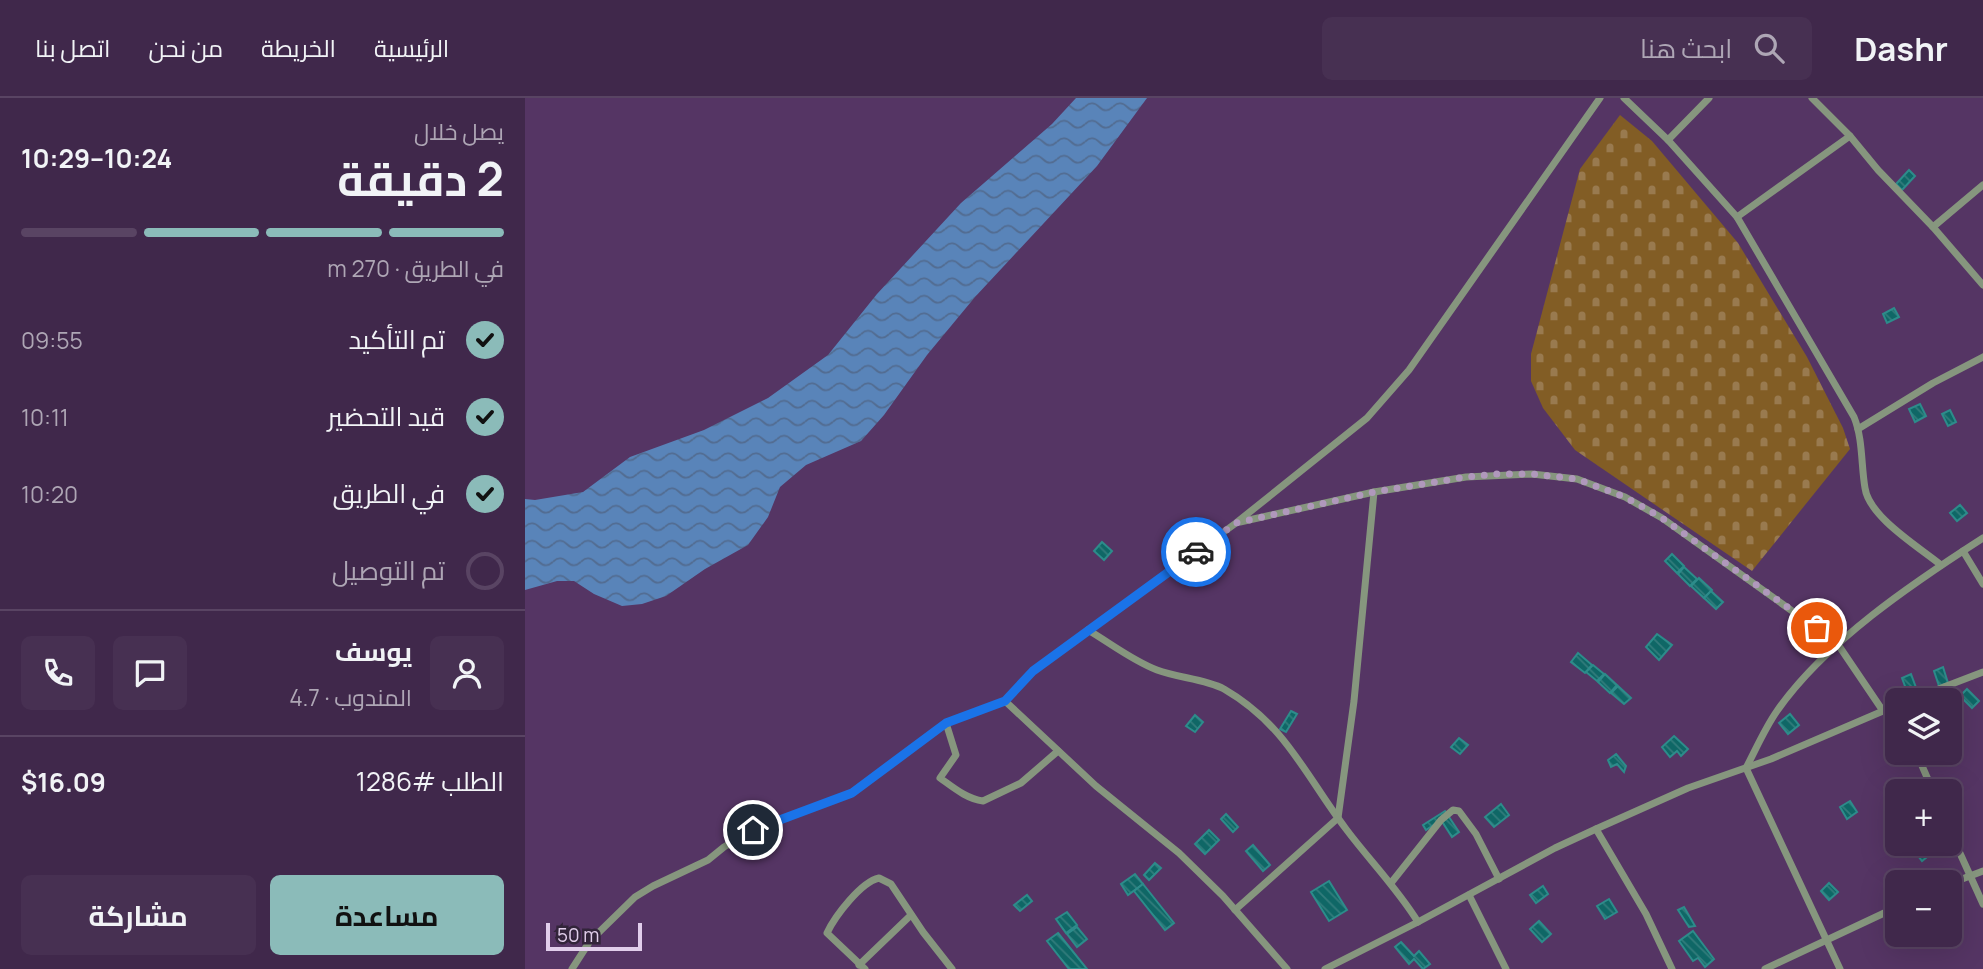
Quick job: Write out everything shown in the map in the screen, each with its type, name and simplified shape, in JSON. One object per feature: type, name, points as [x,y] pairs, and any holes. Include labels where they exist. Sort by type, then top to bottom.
[{"type":"street","points":[[572,969],[590,941],[635,897],[708,860],[753,830],[852,793],[946,723],[1005,701],[1033,671],[1236,523],[1367,418],[1409,370],[1600,98]]},
{"type":"street","points":[[1624,98],[1668,139],[1737,217],[1858,429],[1865,492],[1873,508],[1941,565]]},
{"type":"street","points":[[1668,139],[1709,98]]},
{"type":"street","points":[[1812,98],[1850,136],[1983,285]]},
{"type":"street","points":[[1737,217],[1850,136]]},
{"type":"street","points":[[1933,227],[1983,185]]},
{"type":"street","points":[[1858,429],[1933,383],[1983,357]]},
{"type":"street","points":[[1236,523],[1374,492],[1466,477],[1532,474],[1577,479],[1625,497],[1662,518],[1837,643],[1883,711],[1746,768],[1688,788],[1596,829],[1325,969]]},
{"type":"street","points":[[1235,910],[1338,818],[1354,701],[1374,492]]},
{"type":"street","points":[[1746,768],[1776,712],[1837,643],[1941,565],[1983,538]]},
{"type":"street","points":[[1963,551],[1983,584]]},
{"type":"street","points":[[1088,630],[1155,670],[1196,682],[1209,682],[1264,718],[1279,733],[1338,818],[1391,883],[1418,922]]},
{"type":"street","points":[[1941,688],[1983,672]]},
{"type":"street","points":[[1005,701],[1096,786],[1179,853],[1235,910],[1287,969]]},
{"type":"street","points":[[946,723],[956,755],[940,779],[978,801],[983,802],[1021,783],[1058,751]]},
{"type":"street","points":[[1746,768],[1840,969]]},
{"type":"street","points":[[1391,883],[1441,820],[1453,810],[1459,811],[1476,834],[1499,879]]},
{"type":"street","points":[[1596,829],[1646,914],[1672,969]]},
{"type":"street","points":[[1961,856],[1983,904]]},
{"type":"street","points":[[1962,878],[1983,871]]},
{"type":"street","points":[[911,915],[862,967],[827,933],[858,890],[871,880],[880,878],[891,884],[952,969]]},
{"type":"street","points":[[1469,895],[1506,969]]},
{"type":"street","points":[[1765,969],[1885,912]]},
{"type":"green space","points":[[1620,115],[1652,141],[1738,243],[1807,357],[1843,428],[1850,449],[1752,571],[1575,450],[1543,408],[1531,381],[1531,354],[1580,169]]},
{"type":"water","points":[[1076,98],[1147,98],[1097,166],[975,297],[861,441],[806,465],[780,487],[768,517],[748,545],[705,569],[666,596],[642,604],[622,606],[594,594],[574,581],[557,581],[525,590],[525,499],[535,500],[583,492],[630,457],[704,430],[768,398],[828,355],[877,294],[961,203],[1052,124]]},
{"type":"building","points":[[1909,170],[1915,176],[1902,190],[1896,184]]},
{"type":"building","points":[[1894,308],[1899,317],[1887,323],[1883,314]]},
{"type":"building","points":[[1920,404],[1926,416],[1915,422],[1909,409]]},
{"type":"building","points":[[1950,410],[1956,422],[1948,426],[1942,414]]},
{"type":"building","points":[[1960,505],[1967,513],[1957,521],[1950,513]]},
{"type":"building","points":[[1102,542],[1112,551],[1104,560],[1094,551]]},
{"type":"building","points":[[1672,554],[1684,566],[1677,573],[1665,561]]},
{"type":"building","points":[[1684,567],[1697,579],[1690,586],[1678,574]]},
{"type":"building","points":[[1699,578],[1712,590],[1704,598],[1691,586]]},
{"type":"building","points":[[1711,591],[1723,602],[1716,609],[1704,598]]},
{"type":"building","points":[[1657,634],[1672,645],[1659,660],[1646,647]]},
{"type":"building","points":[[1578,653],[1592,665],[1585,673],[1571,662]]},
{"type":"building","points":[[1593,665],[1604,674],[1597,681],[1586,672]]},
{"type":"building","points":[[1943,667],[1948,683],[1939,686],[1934,671]]},
{"type":"building","points":[[1605,674],[1617,685],[1610,693],[1598,682]]},
{"type":"building","points":[[1911,674],[1916,688],[1906,688],[1902,678]]},
{"type":"building","points":[[1618,686],[1631,698],[1624,704],[1611,693]]},
{"type":"building","points":[[1967,689],[1979,701],[1972,708],[1962,698]]},
{"type":"building","points":[[1291,711],[1297,714],[1286,732],[1280,729]]},
{"type":"building","points":[[1790,714],[1799,725],[1788,734],[1779,723]]},
{"type":"building","points":[[1195,715],[1203,722],[1195,732],[1186,726]]},
{"type":"building","points":[[1674,736],[1688,749],[1681,756],[1677,751],[1670,757],[1662,747]]},
{"type":"building","points":[[1459,738],[1468,745],[1460,754],[1451,747]]},
{"type":"building","points":[[1616,754],[1626,766],[1624,772],[1617,764],[1611,767],[1608,760]]},
{"type":"building","points":[[1850,801],[1857,812],[1847,819],[1840,807]]},
{"type":"building","points":[[1501,804],[1509,815],[1494,827],[1485,817]]},
{"type":"building","points":[[1445,811],[1459,832],[1452,837],[1441,820],[1426,830],[1423,825]]},
{"type":"building","points":[[1226,814],[1238,827],[1233,832],[1221,819]]},
{"type":"building","points":[[1209,830],[1219,840],[1205,854],[1195,844]]},
{"type":"building","points":[[1253,845],[1270,865],[1263,871],[1246,851]]},
{"type":"building","points":[[1155,863],[1161,868],[1149,880],[1144,875]]},
{"type":"building","points":[[1135,874],[1143,884],[1128,895],[1121,884]]},
{"type":"building","points":[[1329,881],[1347,910],[1329,921],[1311,892]]},
{"type":"building","points":[[1829,883],[1838,892],[1829,900],[1821,891]]},
{"type":"building","points":[[1143,884],[1174,923],[1165,930],[1134,891]]},
{"type":"building","points":[[1543,886],[1548,894],[1536,903],[1530,895]]},
{"type":"building","points":[[1027,895],[1032,901],[1020,911],[1014,905]]},
{"type":"building","points":[[1609,899],[1617,912],[1605,919],[1597,906]]},
{"type":"building","points":[[1684,907],[1695,926],[1689,927],[1678,910]]},
{"type":"building","points":[[1067,912],[1077,925],[1066,933],[1056,919]]},
{"type":"building","points":[[1539,921],[1551,934],[1542,942],[1530,929]]},
{"type":"building","points":[[1077,927],[1087,939],[1077,947],[1067,934]]},
{"type":"building","points":[[1693,931],[1714,959],[1705,967],[1698,958],[1693,961],[1679,941]]},
{"type":"building","points":[[1058,933],[1087,969],[1069,969],[1047,941]]},
{"type":"building","points":[[1401,942],[1414,956],[1419,951],[1430,964],[1423,969],[1414,959],[1409,964],[1395,947]]},
{"type":"way so far","points":[[1196,552],[1236,523],[1374,492],[1496,474],[1532,474],[1577,479],[1625,497],[1662,518],[1817,628]]},
{"type":"route","points":[[753,830],[852,793],[946,723],[999,705],[1033,671],[1196,552]]}]
